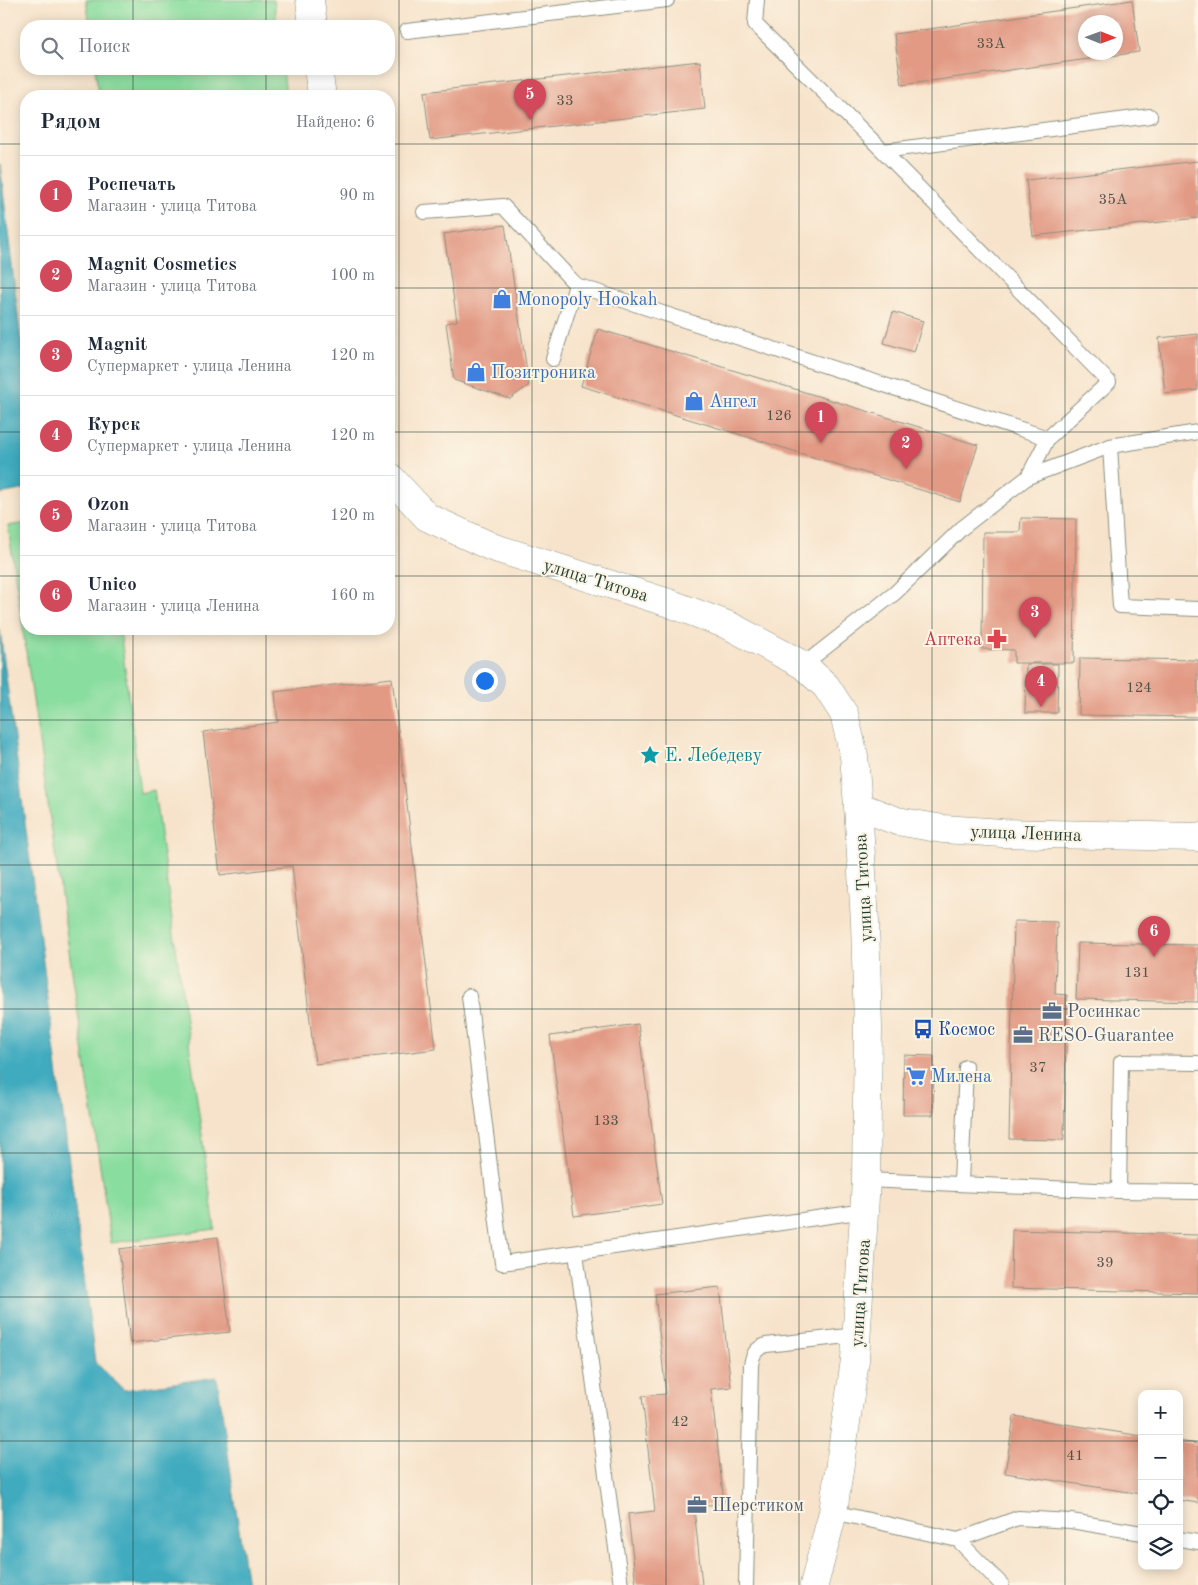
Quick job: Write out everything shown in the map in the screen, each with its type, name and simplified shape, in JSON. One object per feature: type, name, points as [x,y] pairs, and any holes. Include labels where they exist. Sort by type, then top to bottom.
[{"type":"main road","points":[[310,0],[312,20]]},
{"type":"main road","points":[[319,75],[321,90]]},
{"type":"main road","name":"улица Титова","points":[[395,482],[427,517],[492,547],[678,606],[730,626],[803,665],[826,686],[844,714],[854,756],[866,932],[868,1027],[865,1211],[855,1360],[833,1512],[814,1585]]},
{"type":"main road","name":"улица Ленина","points":[[858,806],[897,821],[943,829],[1003,833],[1198,837]]},
{"type":"lane","points":[[407,31],[667,0]]},
{"type":"lane","points":[[758,0],[755,24],[883,151],[1109,382],[1048,438],[1028,477]]},
{"type":"lane","points":[[883,151],[1150,116]]},
{"type":"lane","points":[[424,212],[503,206],[576,285],[1048,438]]},
{"type":"lane","points":[[553,359],[576,285]]},
{"type":"lane","points":[[803,665],[895,593],[962,528],[1028,477],[1110,446],[1198,432]]},
{"type":"lane","points":[[1110,446],[1120,606],[1198,609]]},
{"type":"lane","points":[[469,996],[502,1263],[865,1211]]},
{"type":"lane","points":[[1119,1191],[1121,1062],[1198,1063]]},
{"type":"lane","points":[[961,1184],[966,1067]]},
{"type":"lane","points":[[866,1180],[1119,1191],[1198,1192]]},
{"type":"lane","points":[[576,1253],[621,1585]]},
{"type":"lane","points":[[746,1585],[751,1365],[753,1354],[758,1348],[766,1346],[857,1335]]},
{"type":"lane","points":[[833,1512],[958,1540],[1018,1518],[1071,1521],[1138,1532]]},
{"type":"lane","points":[[958,1540],[1002,1585]]},
{"type":"lane","points":[[1183,1540],[1198,1542]]},
{"type":"green space","points":[[86,0],[274,0],[276,20],[89,20]]},
{"type":"green space","points":[[96,75],[284,75],[285,90],[98,90]]},
{"type":"green space","points":[[20,524],[20,610],[8,526]]},
{"type":"green space","points":[[24,635],[121,635],[140,793],[154,790],[215,1229],[111,1243]]},
{"type":"water","points":[[0,165],[20,332],[20,490],[0,494]]},
{"type":"water","points":[[0,630],[95,1362],[124,1390],[217,1377],[247,1585],[0,1585]]},
{"type":"building","points":[[1132,0],[1139,52],[1123,54],[1123,15],[1078,15],[1078,60],[1082,60],[902,85],[894,34]]},
{"type":"building","points":[[700,61],[705,109],[430,140],[424,92]]},
{"type":"building","points":[[1198,161],[1198,218],[1033,236],[1026,180]]},
{"type":"building","points":[[505,225],[529,385],[510,399],[454,380],[446,323],[457,321],[444,234]]},
{"type":"building","points":[[893,312],[923,321],[914,352],[884,343]]},
{"type":"building","points":[[598,329],[978,445],[960,502],[581,386]]},
{"type":"building","points":[[1198,334],[1198,390],[1165,394],[1159,338]]},
{"type":"building","points":[[1021,518],[1076,519],[1074,663],[1014,663],[1014,650],[982,649],[983,532],[1020,532]]},
{"type":"building","points":[[1080,658],[1198,660],[1198,717],[1079,715]]},
{"type":"building","points":[[1026,664],[1058,664],[1057,713],[1025,713]]},
{"type":"building","points":[[392,678],[436,1049],[315,1064],[292,866],[220,875],[203,732],[278,722],[275,692]]},
{"type":"building","points":[[1014,921],[1057,922],[1055,994],[1067,995],[1064,1140],[1009,1139]]},
{"type":"building","points":[[1078,943],[1198,945],[1198,1002],[1076,999]]},
{"type":"building","points":[[638,1024],[662,1204],[574,1216],[550,1036]]},
{"type":"building","points":[[904,1055],[934,1056],[933,1115],[903,1115]]},
{"type":"building","points":[[1012,1230],[1198,1235],[1198,1293],[1011,1288]]},
{"type":"building","points":[[218,1237],[230,1332],[130,1343],[119,1249]]},
{"type":"building","points":[[720,1287],[731,1387],[711,1389],[724,1503],[694,1507],[702,1585],[636,1585],[628,1514],[655,1511],[642,1396],[666,1394],[655,1294]]},
{"type":"building","points":[[1014,1416],[1138,1435],[1138,1493],[1005,1473]]},
{"type":"building","points":[[1183,1442],[1198,1444],[1198,1503],[1183,1501]]},
{"type":"place","name":"Ozon","points":[[530,120]]},
{"type":"place","name":"Monopoly Hookah","points":[[502,299]]},
{"type":"place","name":"Позитроника","points":[[476,372]]},
{"type":"place","name":"Ангел","points":[[694,401]]},
{"type":"place","name":"Роспечать","points":[[821,443]]},
{"type":"place","name":"Magnit Cosmetics","points":[[906,469]]},
{"type":"place","name":"Magnit","points":[[1035,638]]},
{"type":"place","name":"Аптека","points":[[997,639]]},
{"type":"place","name":"Курск","points":[[1041,707]]},
{"type":"place","name":"Е. Лебедеву","points":[[650,755]]},
{"type":"place","name":"Unico","points":[[1154,957]]},
{"type":"place","name":"Росинкас","points":[[1052,1011]]},
{"type":"place","name":"Космос","points":[[923,1029]]},
{"type":"place","name":"RESO-Guarantee","points":[[1023,1035]]},
{"type":"place","name":"Милена","points":[[916,1076]]},
{"type":"place","name":"Шерстиком","points":[[697,1505]]}]
